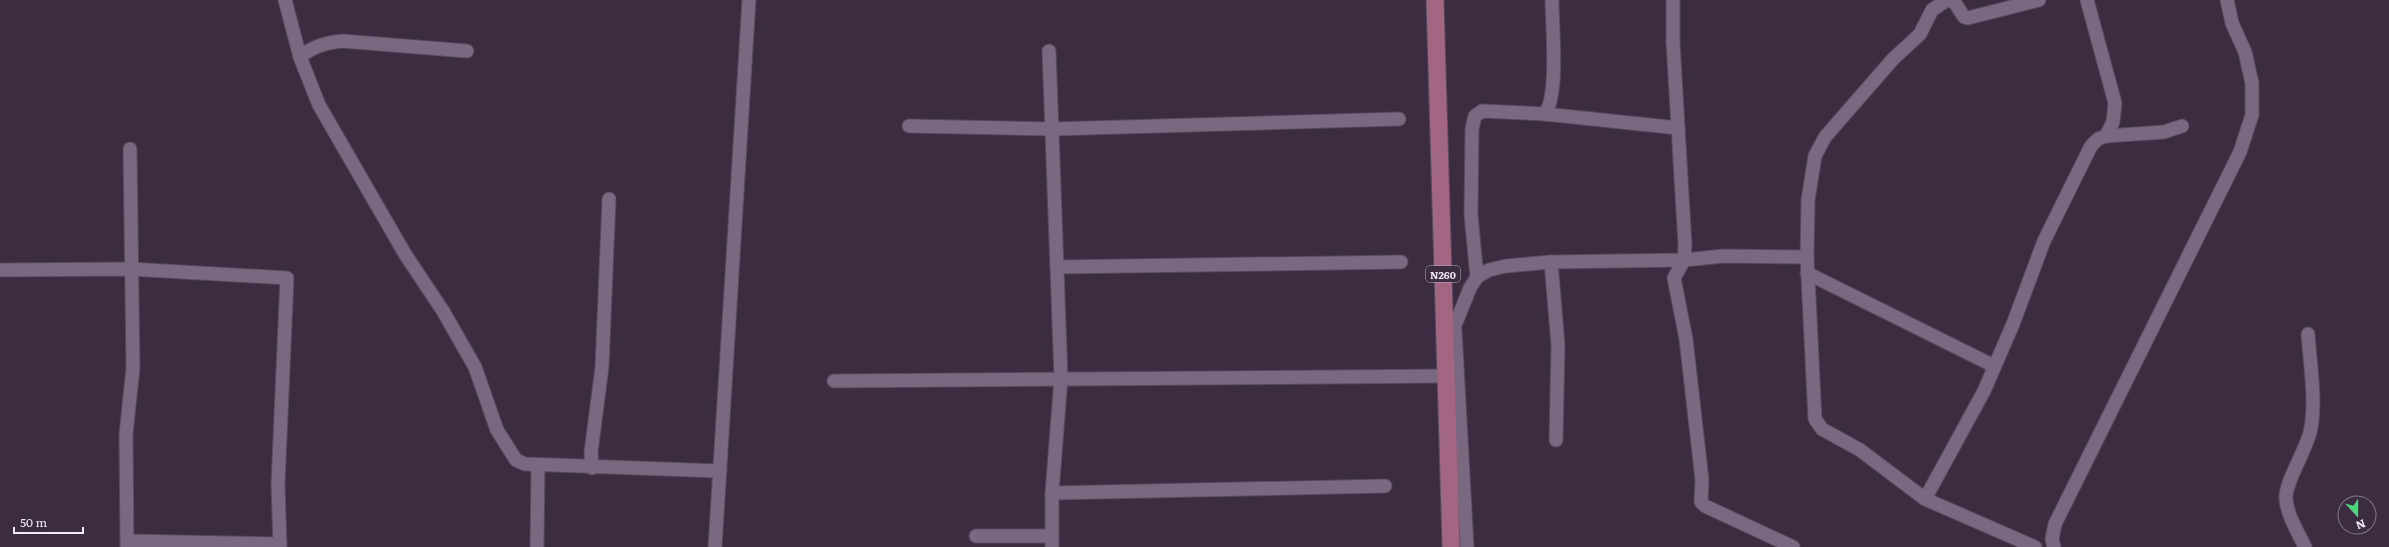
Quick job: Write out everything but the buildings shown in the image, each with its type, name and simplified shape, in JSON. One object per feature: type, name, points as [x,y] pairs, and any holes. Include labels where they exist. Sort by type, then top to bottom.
[{"type":"main road","name":"N260","points":[[1435,0],[1451,547]]},
{"type":"street","points":[[285,0],[300,57],[319,105],[405,254],[442,310],[475,367],[497,430],[516,460],[525,464],[592,468],[720,471]]},
{"type":"street","points":[[715,547],[748,0]]},
{"type":"street","points":[[1545,114],[1549,108],[1553,74],[1552,0]]},
{"type":"street","points":[[1673,0],[1673,42],[1684,260],[1674,278],[1686,339],[1702,480],[1701,502],[1705,506],[1793,547]]},
{"type":"street","points":[[1947,0],[1932,10],[1920,34],[1893,59],[1825,137],[1818,148],[1808,200],[1806,257],[1813,405],[1818,424],[1829,434],[1860,450],[1925,499],[2035,547]]},
{"type":"street","points":[[1950,0],[1955,3],[1964,17],[1968,18],[2039,0]]},
{"type":"street","points":[[2087,0],[2115,103],[2113,122],[2106,136]]},
{"type":"street","points":[[2038,547],[2053,543],[2055,524],[2240,152],[2252,115],[2252,83],[2245,52],[2232,23],[2227,0]]},
{"type":"street","points":[[300,57],[311,48],[324,43],[342,41],[467,52]]},
{"type":"street","points":[[976,536],[1052,542],[1052,493],[1061,378],[1049,51]]},
{"type":"street","points":[[1477,277],[1471,215],[1472,130],[1475,116],[1482,111],[1545,114],[1678,128]]},
{"type":"street","points":[[909,126],[1052,129],[1399,119]]},
{"type":"street","points":[[1925,499],[1977,405],[2013,324],[2044,241],[2091,146],[2098,139],[2106,136],[2164,132],[2182,126]]},
{"type":"street","points":[[0,270],[130,269],[287,278],[278,484],[280,546],[128,544],[126,434],[133,368],[130,269],[130,149]]},
{"type":"street","points":[[592,468],[591,452],[602,367],[610,200]]},
{"type":"street","points":[[1445,351],[1470,288],[1477,277],[1489,270],[1506,266],[1551,262],[1684,260],[1724,256],[1806,257]]},
{"type":"street","points":[[1057,267],[1401,262]]},
{"type":"street","points":[[1551,262],[1558,350],[1556,440]]},
{"type":"street","points":[[1807,274],[1994,366]]},
{"type":"street","points":[[1455,326],[1468,547]]},
{"type":"street","points":[[2305,547],[2286,498],[2286,489],[2307,445],[2311,428],[2312,412],[2308,334]]},
{"type":"street","points":[[834,381],[1446,376]]},
{"type":"street","points":[[537,547],[538,465]]},
{"type":"street","points":[[1052,493],[1385,486]]}]
